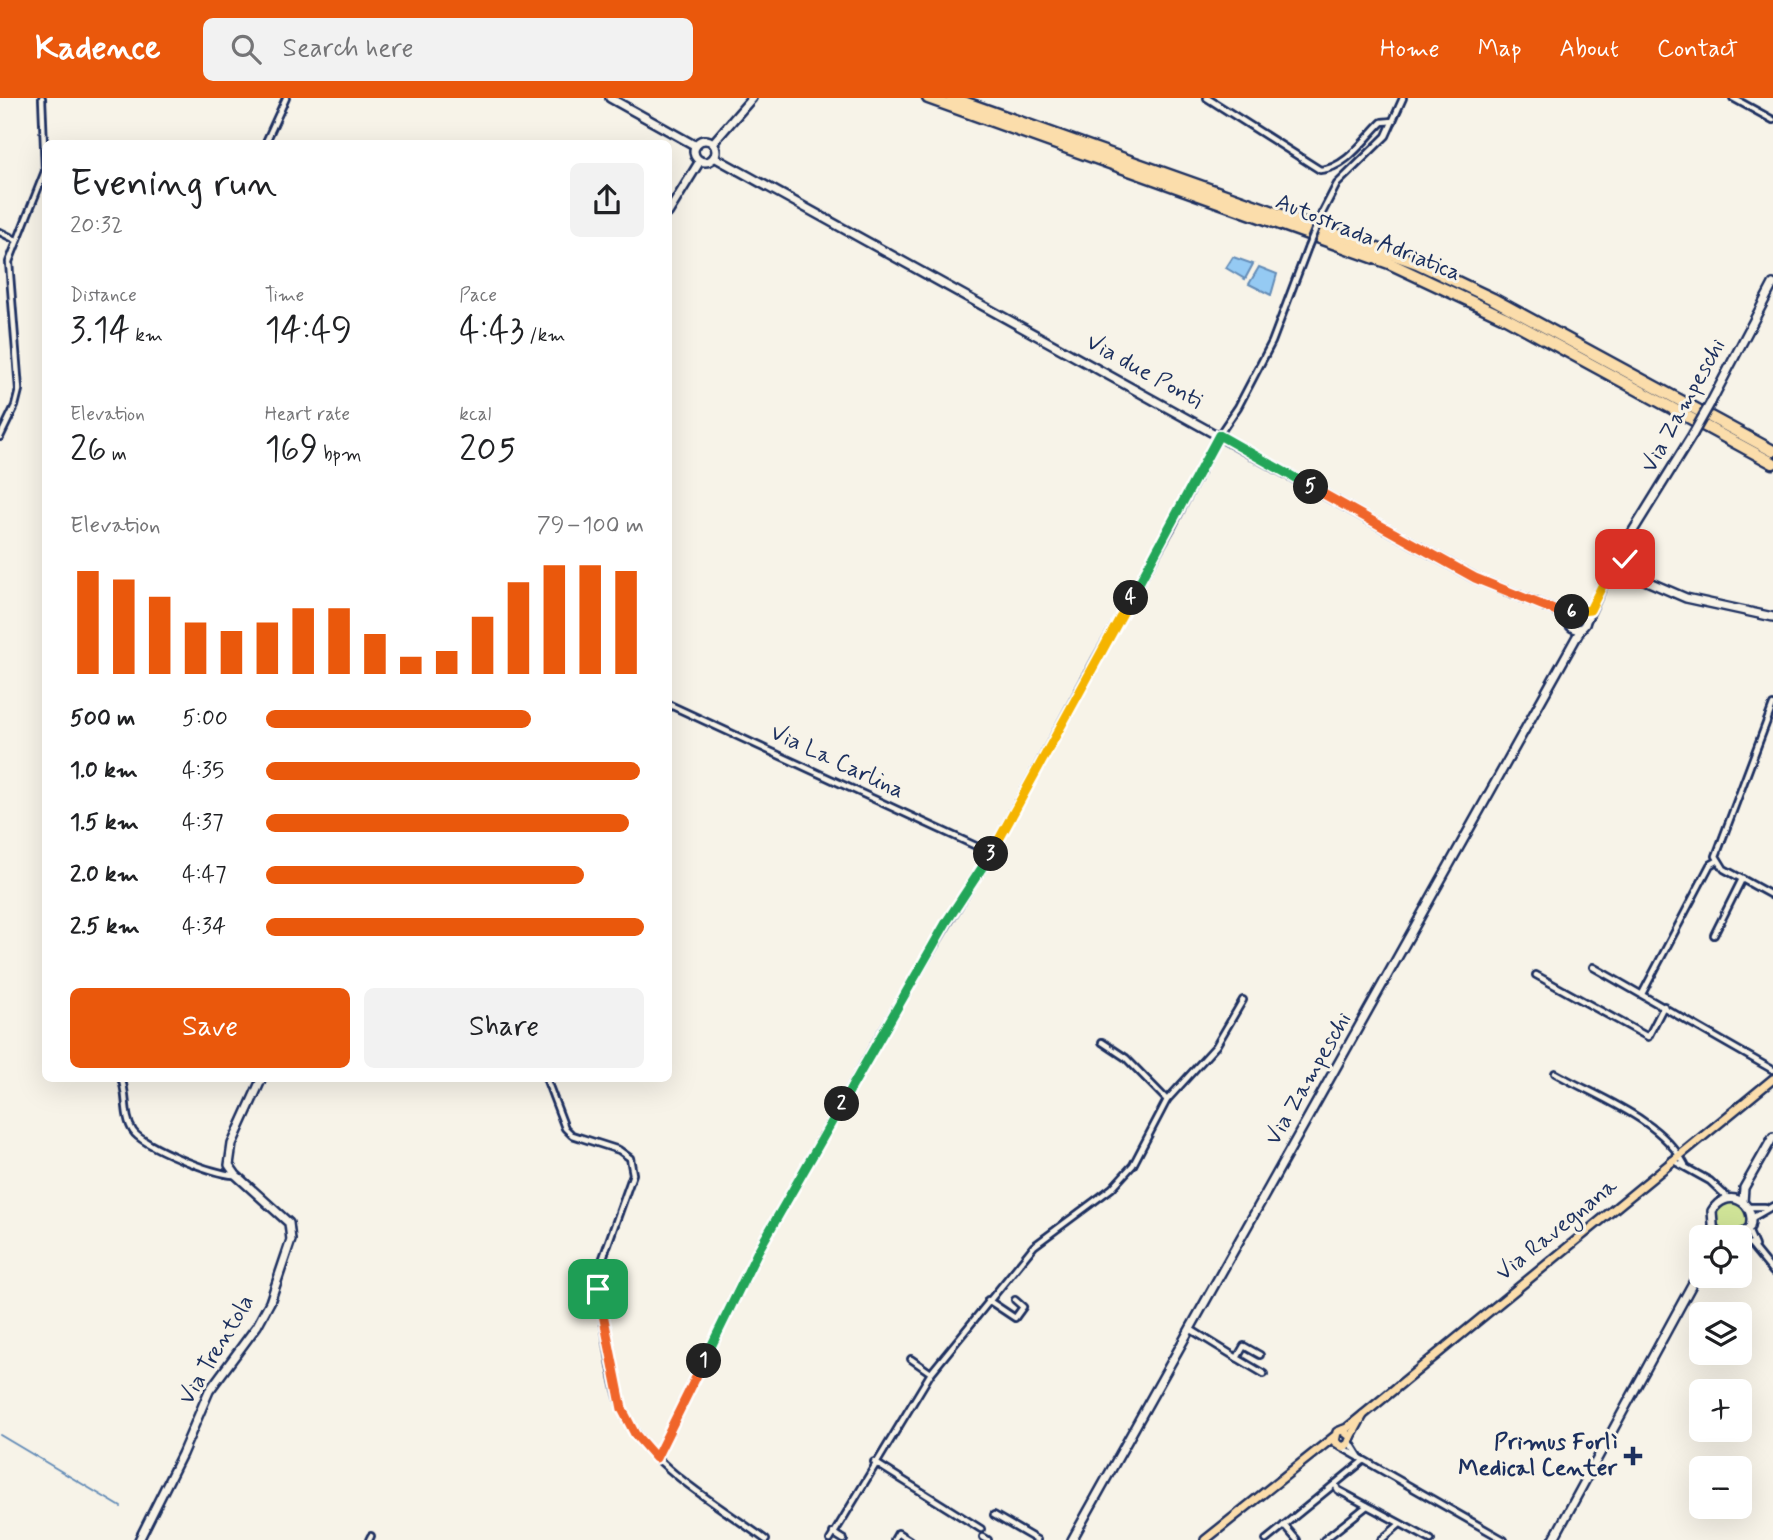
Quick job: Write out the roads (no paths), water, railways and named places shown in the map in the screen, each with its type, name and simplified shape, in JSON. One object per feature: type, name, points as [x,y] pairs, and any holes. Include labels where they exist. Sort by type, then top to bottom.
[{"type":"highway","name":"Autostrada Adriatica","points":[[928,98],[1389,263],[1504,317],[1773,463]]},
{"type":"highway","name":"Autostrada Adriatica","points":[[952,98],[1417,263],[1493,299],[1773,451]]},
{"type":"main road","name":"Via Ravegnana","points":[[1337,1442],[1342,1430],[1773,1079]]},
{"type":"main road","name":"Via Ravegnana","points":[[1351,1440],[1366,1411]]},
{"type":"main road","points":[[1342,1430],[1351,1440]]},
{"type":"main road","points":[[1205,1540],[1322,1445],[1351,1440]]},
{"type":"street","points":[[42,98],[44,140]]},
{"type":"street","points":[[267,140],[286,98]]},
{"type":"street","points":[[610,98],[696,146]]},
{"type":"street","points":[[713,144],[704,140],[696,146],[694,152],[700,161],[706,162],[714,157],[713,144],[752,98]]},
{"type":"street","points":[[1207,98],[1320,170],[1342,160],[1370,138],[1382,122],[1393,121]]},
{"type":"street","points":[[656,1458],[758,1251],[883,1030],[992,853],[1095,660],[1172,527],[1219,435],[1272,342],[1308,247],[1337,184],[1381,142],[1403,98]]},
{"type":"street","points":[[1733,98],[1773,120]]},
{"type":"street","name":"Via due Ponti","points":[[714,157],[1475,578],[1559,612],[1586,613]]},
{"type":"street","points":[[672,206],[700,161]]},
{"type":"street","points":[[0,437],[15,406],[19,390],[10,274],[16,240],[42,182]]},
{"type":"street","points":[[0,232],[16,240]]},
{"type":"street","name":"Via Zampeschi","points":[[1072,1540],[1586,613],[1606,578],[1619,564],[1626,545],[1693,434],[1772,287]]},
{"type":"street","points":[[1619,564],[1634,575],[1686,598],[1773,617]]},
{"type":"street","name":"Via due Ponti","points":[[1559,612],[1578,631]]},
{"type":"street","points":[[1568,622],[1573,612]]},
{"type":"street","points":[[1773,705],[1716,851],[1717,860],[1742,879],[1773,896]]},
{"type":"street","name":"Via La Carlina","points":[[672,706],[992,853]]},
{"type":"street","points":[[1642,993],[1710,865],[1717,860]]},
{"type":"street","points":[[1714,935],[1742,879]]},
{"type":"street","points":[[1593,967],[1773,1070]]},
{"type":"street","points":[[1536,975],[1648,1037],[1664,1006]]},
{"type":"street","points":[[830,1540],[874,1462],[931,1373],[1034,1246],[1112,1188],[1126,1172],[1167,1100],[1216,1046],[1243,1000]]},
{"type":"street","points":[[1102,1042],[1126,1058],[1167,1100]]},
{"type":"street","points":[[1555,1073],[1662,1133],[1681,1153],[1685,1165]]},
{"type":"street","points":[[122,1082],[129,1123],[139,1138],[217,1173],[236,1175]]},
{"type":"street","points":[[236,1175],[229,1165],[232,1144],[260,1082]]},
{"type":"street","points":[[548,1082],[565,1128],[572,1135],[619,1150],[626,1154],[632,1163],[632,1180],[599,1269],[598,1289],[622,1409],[635,1434],[656,1458],[766,1540]]},
{"type":"street","points":[[1713,1225],[1711,1214],[1718,1203],[1744,1188],[1773,1137]]},
{"type":"street","points":[[1672,1160],[1685,1165],[1730,1198],[1746,1204],[1773,1205]]},
{"type":"street","name":"Via Trentola","points":[[139,1540],[182,1454],[209,1391],[257,1326],[270,1302],[292,1240],[289,1223],[236,1175]]},
{"type":"street","points":[[1744,1188],[1752,1219]]},
{"type":"street","points":[[1717,1189],[1718,1203]]},
{"type":"street","points":[[1750,1225],[1752,1219],[1773,1205]]},
{"type":"street","points":[[1752,1238],[1763,1259]]},
{"type":"street","points":[[1752,1246],[1773,1272]]},
{"type":"street","points":[[1555,1537],[1690,1288]]},
{"type":"street","points":[[988,1300],[1016,1318],[1023,1307],[1014,1300]]},
{"type":"street","points":[[1190,1329],[1264,1374]]},
{"type":"street","points":[[1237,1358],[1244,1346],[1260,1355]]},
{"type":"street","points":[[911,1359],[931,1373]]},
{"type":"street","points":[[1351,1440],[1362,1460]]},
{"type":"street","points":[[1337,1442],[1362,1460],[1504,1540]]},
{"type":"street","points":[[1266,1540],[1362,1460]]},
{"type":"street","points":[[874,1462],[981,1529]]},
{"type":"street","points":[[1335,1484],[1338,1490],[1431,1540]]},
{"type":"street","points":[[1324,1540],[1367,1506]]},
{"type":"street","points":[[993,1514],[1037,1540]]},
{"type":"street","points":[[1381,1540],[1400,1524]]},
{"type":"street","points":[[1284,1525],[1297,1540]]},
{"type":"street","points":[[894,1540],[898,1533],[907,1539]]},
{"type":"street","points":[[834,1534],[844,1540]]},
{"type":"water","points":[[1233,257],[1253,264],[1245,279],[1226,268]]},
{"type":"water","points":[[1259,267],[1277,274],[1271,295],[1249,284]]},
{"type":"waterway","points":[[0,1435],[121,1507]]},
{"type":"place","name":"Primus Forlì Medical Center","points":[[1633,1456]]}]
